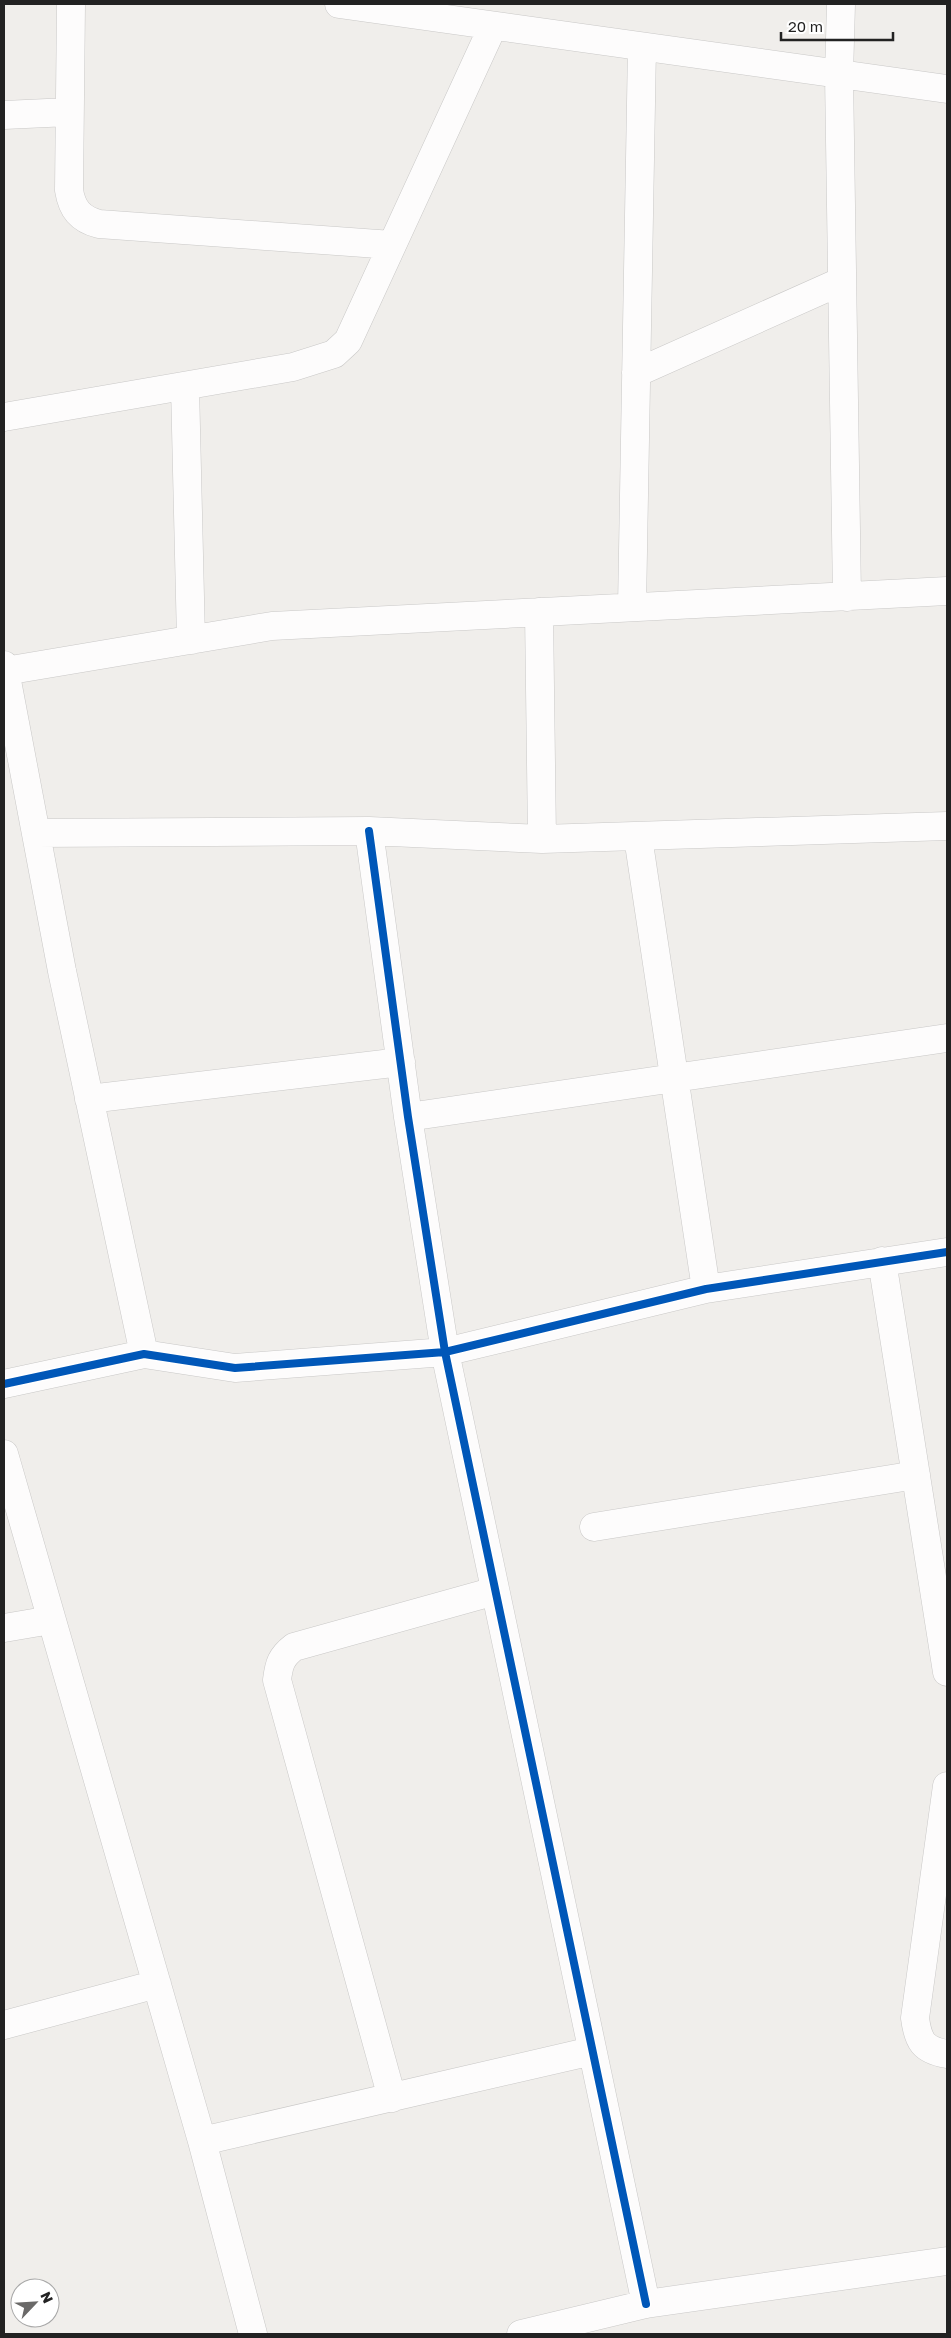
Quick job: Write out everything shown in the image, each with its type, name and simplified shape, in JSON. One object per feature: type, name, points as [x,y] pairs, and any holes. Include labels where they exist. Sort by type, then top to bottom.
[{"type":"street","points":[[70,4],[68,190],[74,208],[88,222],[392,245]]},
{"type":"street","points":[[339,4],[642,48],[947,89]]},
{"type":"street","points":[[841,4],[842,281],[847,597]]},
{"type":"street","points":[[4,417],[293,368],[334,354],[348,341],[493,26]]},
{"type":"street","points":[[632,607],[642,48]]},
{"type":"street","points":[[4,115],[69,112]]},
{"type":"street","points":[[636,373],[842,281]]},
{"type":"street","points":[[185,386],[191,640]]},
{"type":"street","points":[[144,1354],[90,1099],[4,668],[281,625],[947,591]]},
{"type":"street","points":[[538,612],[542,839]]},
{"type":"street","points":[[36,833],[369,831],[542,839],[947,826]]},
{"type":"street","points":[[369,831],[408,1117],[445,1352],[646,2304]]},
{"type":"street","points":[[638,837],[706,1289]]},
{"type":"street","points":[[408,1117],[947,1038]]},
{"type":"street","points":[[90,1099],[401,1062]]},
{"type":"street","points":[[4,1384],[144,1354],[235,1368],[445,1352],[706,1289],[947,1252]]},
{"type":"street","points":[[882,1261],[947,1672]]},
{"type":"street","points":[[4,1454],[202,2141],[253,2334]]},
{"type":"street","points":[[594,1527],[916,1475]]},
{"type":"street","points":[[392,2098],[277,1680],[279,1665],[283,1655],[294,1647],[495,1591]]},
{"type":"street","points":[[4,1628],[51,1620]]},
{"type":"street","points":[[947,1786],[915,2018],[917,2033],[924,2045],[935,2052],[947,2054]]},
{"type":"street","points":[[4,2025],[157,1984]]},
{"type":"street","points":[[202,2141],[592,2051]]},
{"type":"street","points":[[521,2334],[646,2304],[947,2261]]},
{"type":"cycle path","points":[[369,831],[408,1117],[445,1352],[646,2304]]},
{"type":"cycle path","points":[[4,1384],[144,1354],[235,1368],[445,1352],[706,1289],[947,1252]]}]
